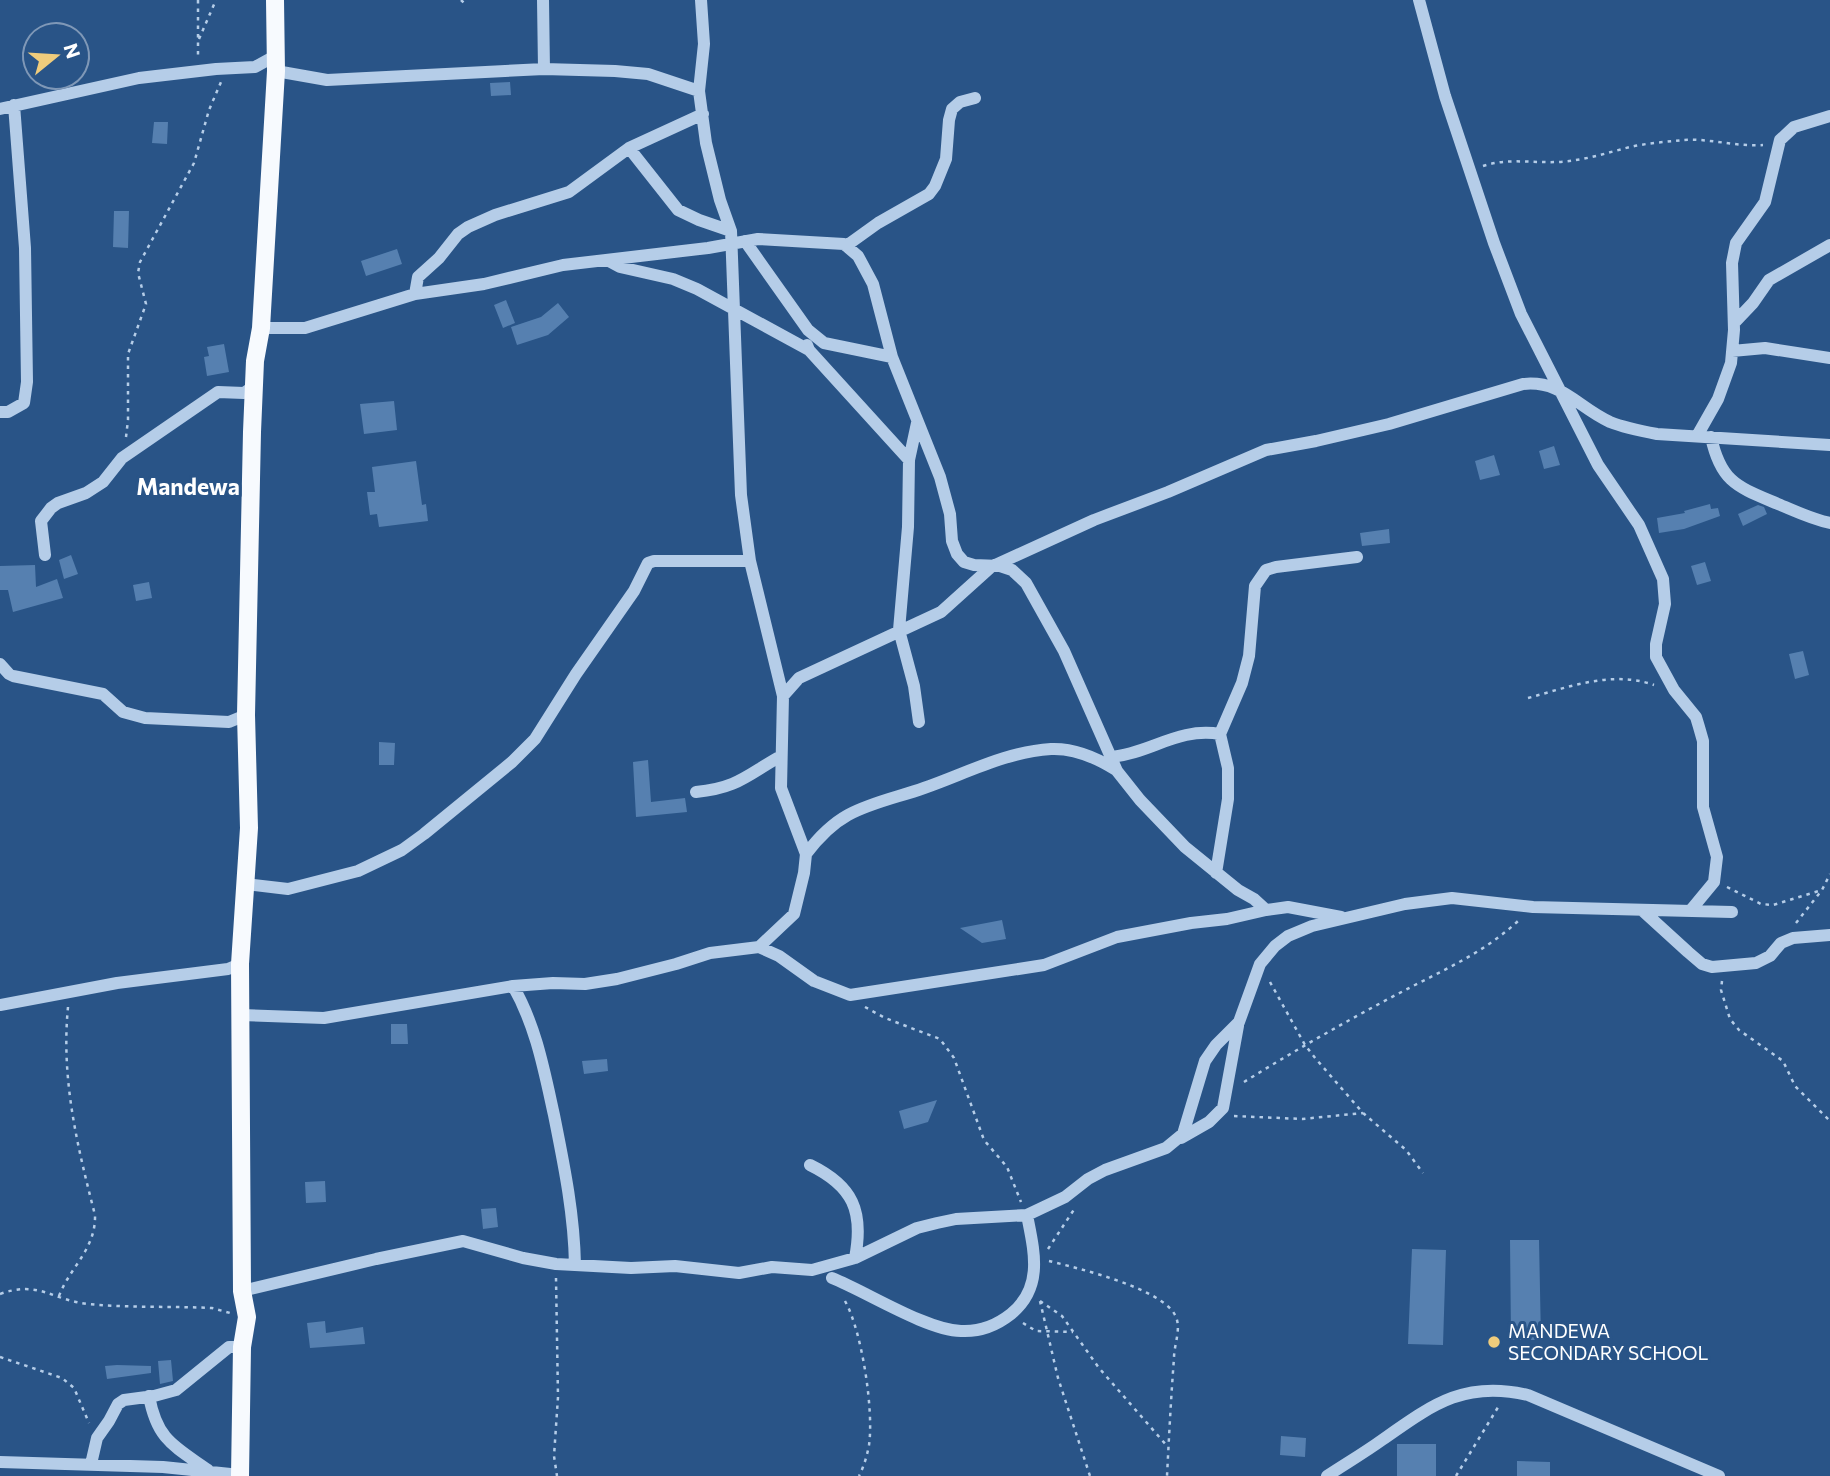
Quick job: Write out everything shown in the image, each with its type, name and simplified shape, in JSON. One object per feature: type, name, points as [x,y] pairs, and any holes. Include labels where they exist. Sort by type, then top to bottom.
[{"type":"main road","points":[[240,1475],[242,1347],[247,1317],[242,1291],[240,964],[249,828],[246,715],[251,446],[256,361],[261,328],[275,63],[275,0]]},
{"type":"street","points":[[543,0],[544,69]]},
{"type":"street","points":[[701,0],[704,44],[699,91],[706,143],[720,200],[736,238],[808,330],[824,343],[892,357]]},
{"type":"street","points":[[1419,0],[1445,96],[1521,314],[1598,465],[1639,525],[1663,579],[1665,604],[1655,649],[1658,663],[1674,690],[1696,717],[1703,741],[1703,807],[1717,858],[1714,882],[1690,911]]},
{"type":"street","points":[[0,109],[139,78],[275,63],[327,80],[544,69],[648,74],[699,91]]},
{"type":"street","points":[[846,246],[878,223],[929,194],[946,159],[952,109],[960,102],[975,98]]},
{"type":"street","points":[[0,412],[8,412],[24,403],[27,382],[25,248],[14,106]]},
{"type":"street","points":[[415,294],[418,276],[439,258],[457,234],[495,215],[569,192],[629,148],[703,114]]},
{"type":"street","points":[[1697,436],[1726,381],[1732,351],[1732,263],[1736,243],[1765,202],[1780,140],[1794,127],[1830,116]]},
{"type":"street","points":[[629,148],[678,210],[736,238]]},
{"type":"street","points":[[261,328],[305,328],[415,294],[484,284],[563,264],[607,260],[736,238],[806,240],[846,246],[858,256],[873,284],[892,357],[940,477],[957,554],[964,562],[1012,570],[1026,583],[1064,650],[1117,771],[1140,800],[1185,846],[1266,910]]},
{"type":"street","points":[[736,238],[733,307],[738,369],[741,495],[750,561],[783,696],[781,788],[806,854],[794,914],[759,947]]},
{"type":"street","points":[[1734,323],[1753,303],[1769,280],[1830,245]]},
{"type":"street","points":[[607,260],[620,267],[673,279],[733,307],[809,350],[909,460]]},
{"type":"street","points":[[796,315],[809,350]]},
{"type":"street","points":[[1732,351],[1765,348],[1830,358]]},
{"type":"street","points":[[783,696],[799,678],[941,612],[991,566],[1094,520],[1161,495],[1266,450],[1389,424],[1523,384],[1544,383],[1560,389],[1610,422],[1657,434],[1830,444]]},
{"type":"street","points":[[45,555],[43,517],[58,503],[86,493],[103,482],[122,458],[218,392],[244,393],[255,385]]},
{"type":"street","points":[[917,423],[909,460],[908,540],[899,630],[914,686],[919,722]]},
{"type":"street","points":[[1711,437],[1714,453],[1725,472],[1742,489],[1800,515],[1830,523]]},
{"type":"street","points":[[1216,873],[1228,799],[1228,768],[1220,734],[1242,683],[1249,656],[1255,586],[1266,570],[1276,567],[1357,557]]},
{"type":"street","points":[[245,884],[288,889],[358,871],[402,850],[512,762],[535,739],[634,591],[648,563],[750,561]]},
{"type":"street","points":[[0,664],[13,676],[103,694],[124,712],[145,718],[229,722],[246,715]]},
{"type":"street","points":[[1111,757],[1131,754],[1179,735],[1208,732],[1220,734]]},
{"type":"street","points":[[806,854],[819,837],[849,814],[995,759],[1052,749],[1065,750],[1101,761],[1117,771]]},
{"type":"street","points":[[696,792],[735,785],[781,756]]},
{"type":"street","points":[[242,1291],[281,1280],[463,1241],[556,1264],[631,1268],[676,1266],[739,1273],[782,1266],[812,1270],[855,1258],[918,1228],[937,1223],[956,1219],[1027,1215],[1065,1197],[1105,1170],[1166,1148],[1218,1115],[1225,1099],[1239,1022],[1260,964],[1275,946],[1288,936],[1312,926],[1405,904],[1452,898],[1533,907],[1732,912]]},
{"type":"street","points":[[241,1015],[324,1018],[513,986],[585,984],[676,964],[709,953],[759,947],[779,956],[814,981],[850,995],[1044,965],[1117,937],[1266,910],[1288,907],[1343,918]]},
{"type":"street","points":[[1643,911],[1702,964],[1723,968],[1756,963],[1770,956],[1781,943],[1806,935],[1830,935]]},
{"type":"street","points":[[0,1005],[117,983],[228,969],[240,964]]},
{"type":"street","points":[[513,986],[534,1031],[549,1095],[569,1185],[575,1265]]},
{"type":"street","points":[[1175,1142],[1187,1125],[1205,1061],[1216,1045],[1239,1022]]},
{"type":"street","points":[[810,1166],[839,1182],[850,1198],[858,1216],[855,1258]]},
{"type":"street","points":[[832,1278],[944,1328],[961,1331],[997,1324],[1027,1296],[1036,1268],[1027,1215]]},
{"type":"street","points":[[92,1464],[96,1438],[110,1421],[118,1404],[124,1400],[176,1390],[229,1348],[242,1347]]},
{"type":"street","points":[[1327,1476],[1444,1399],[1468,1392],[1509,1391],[1528,1395],[1719,1476]]},
{"type":"street","points":[[149,1396],[158,1429],[165,1438],[211,1472]]},
{"type":"street","points":[[0,1462],[92,1464],[240,1475]]},
{"type":"path","points":[[197,73],[198,0]]},
{"type":"path","points":[[199,39],[216,0]]},
{"type":"path","points":[[461,0],[466,5]]},
{"type":"path","points":[[122,458],[128,420],[128,354],[146,304],[138,273],[140,262],[194,163],[209,110],[221,83],[232,69]]},
{"type":"path","points":[[1470,170],[1506,162],[1581,160],[1632,147],[1686,140],[1742,146],[1763,145],[1780,140]]},
{"type":"path","points":[[1528,698],[1572,686],[1619,678],[1631,678],[1674,690]]},
{"type":"path","points":[[1781,943],[1822,890],[1830,874]]},
{"type":"path","points":[[1714,882],[1761,904],[1785,903],[1822,890]]},
{"type":"path","points":[[1225,1099],[1242,1083],[1305,1045],[1473,955],[1506,932],[1533,907]]},
{"type":"path","points":[[1260,964],[1305,1045],[1363,1113],[1406,1150],[1423,1173]]},
{"type":"path","points":[[1723,968],[1721,990],[1730,1019],[1739,1030],[1783,1060],[1795,1086],[1830,1121]]},
{"type":"path","points":[[59,1296],[65,1279],[88,1251],[96,1227],[75,1139],[70,1104],[66,1025],[69,993]]},
{"type":"path","points":[[850,995],[865,1008],[940,1039],[946,1045],[954,1058],[984,1140],[1007,1167],[1027,1215]]},
{"type":"path","points":[[1218,1115],[1302,1119],[1363,1113]]},
{"type":"path","points":[[1077,1206],[1042,1259],[1127,1284],[1166,1305],[1176,1317],[1177,1337],[1167,1476]]},
{"type":"path","points":[[556,1264],[558,1397],[554,1455],[557,1476]]},
{"type":"path","points":[[832,1278],[849,1307],[858,1331],[864,1364],[870,1442],[859,1476]]},
{"type":"path","points":[[0,1294],[26,1288],[94,1304],[212,1308],[247,1317]]},
{"type":"path","points":[[1090,1476],[1058,1378],[1040,1301],[1062,1316],[1099,1368],[1168,1447]]},
{"type":"path","points":[[1014,1311],[1027,1327],[1047,1333],[1073,1332]]},
{"type":"path","points":[[0,1357],[62,1378],[74,1388],[96,1438]]},
{"type":"path","points":[[1456,1476],[1509,1391]]},
{"type":"building","points":[[510,82],[511,95],[491,96],[490,83]]},
{"type":"building","points":[[154,122],[168,122],[167,144],[152,143]]},
{"type":"building","points":[[114,211],[129,211],[128,248],[113,247]]},
{"type":"building","points":[[397,249],[402,264],[366,276],[361,261]]},
{"type":"building","points":[[506,300],[515,323],[503,328],[494,305]]},
{"type":"building","points":[[558,303],[569,317],[548,335],[517,345],[511,327],[541,317]]},
{"type":"building","points":[[224,344],[229,372],[207,376],[204,357],[209,356],[207,347]]},
{"type":"building","points":[[394,401],[397,430],[364,434],[360,404]]},
{"type":"building","points":[[1554,446],[1560,465],[1544,469],[1539,451]]},
{"type":"building","points":[[1494,455],[1500,475],[1480,480],[1475,461]]},
{"type":"building","points":[[416,461],[422,505],[426,504],[428,521],[379,527],[377,514],[370,515],[367,492],[375,492],[372,467]]},
{"type":"building","points":[[1710,504],[1711,509],[1718,508],[1720,516],[1684,529],[1659,533],[1657,518],[1685,513],[1684,511]]},
{"type":"building","points":[[1758,505],[1764,507],[1767,514],[1743,526],[1738,514]]},
{"type":"building","points":[[1389,529],[1390,543],[1362,546],[1360,533]]},
{"type":"building","points":[[71,555],[78,574],[64,579],[59,560]]},
{"type":"building","points":[[1705,562],[1711,581],[1697,585],[1691,566]]},
{"type":"building","points":[[35,565],[36,587],[57,579],[63,598],[13,612],[8,590],[0,590],[0,566]]},
{"type":"building","points":[[149,582],[152,598],[136,601],[133,585]]},
{"type":"building","points":[[1803,651],[1809,675],[1795,679],[1789,654]]},
{"type":"building","points":[[379,742],[395,743],[394,765],[379,765]]},
{"type":"building","points":[[648,760],[651,802],[685,798],[687,812],[636,817],[633,762]]},
{"type":"building","points":[[1002,920],[1006,939],[982,943],[960,928]]},
{"type":"building","points":[[391,1024],[407,1024],[408,1044],[391,1044]]},
{"type":"building","points":[[607,1059],[608,1071],[584,1074],[582,1061]]},
{"type":"building","points":[[937,1100],[928,1122],[904,1129],[899,1111]]},
{"type":"building","points":[[325,1181],[326,1202],[306,1203],[305,1182]]},
{"type":"building","points":[[496,1208],[498,1227],[483,1229],[481,1209]]},
{"type":"building","points":[[1510,1240],[1539,1240],[1541,1340],[1511,1340]]},
{"type":"building","points":[[1412,1249],[1446,1250],[1443,1345],[1408,1344]]},
{"type":"building","points":[[325,1321],[326,1333],[363,1327],[365,1344],[310,1348],[307,1323]]},
{"type":"building","points":[[171,1360],[173,1381],[160,1384],[158,1361]]},
{"type":"building","points":[[105,1366],[151,1366],[151,1373],[107,1379]]},
{"type":"building","points":[[1281,1436],[1306,1438],[1305,1457],[1280,1455]]},
{"type":"building","points":[[1397,1444],[1436,1444],[1436,1476],[1397,1476]]},
{"type":"building","points":[[1517,1461],[1550,1462],[1550,1476],[1517,1476]]},
{"type":"place","name":"MANDEWA SECONDARY SCHOOL","points":[[1494,1342]]},
{"type":"district","name":"Mandewa","points":[[188,487]]}]
